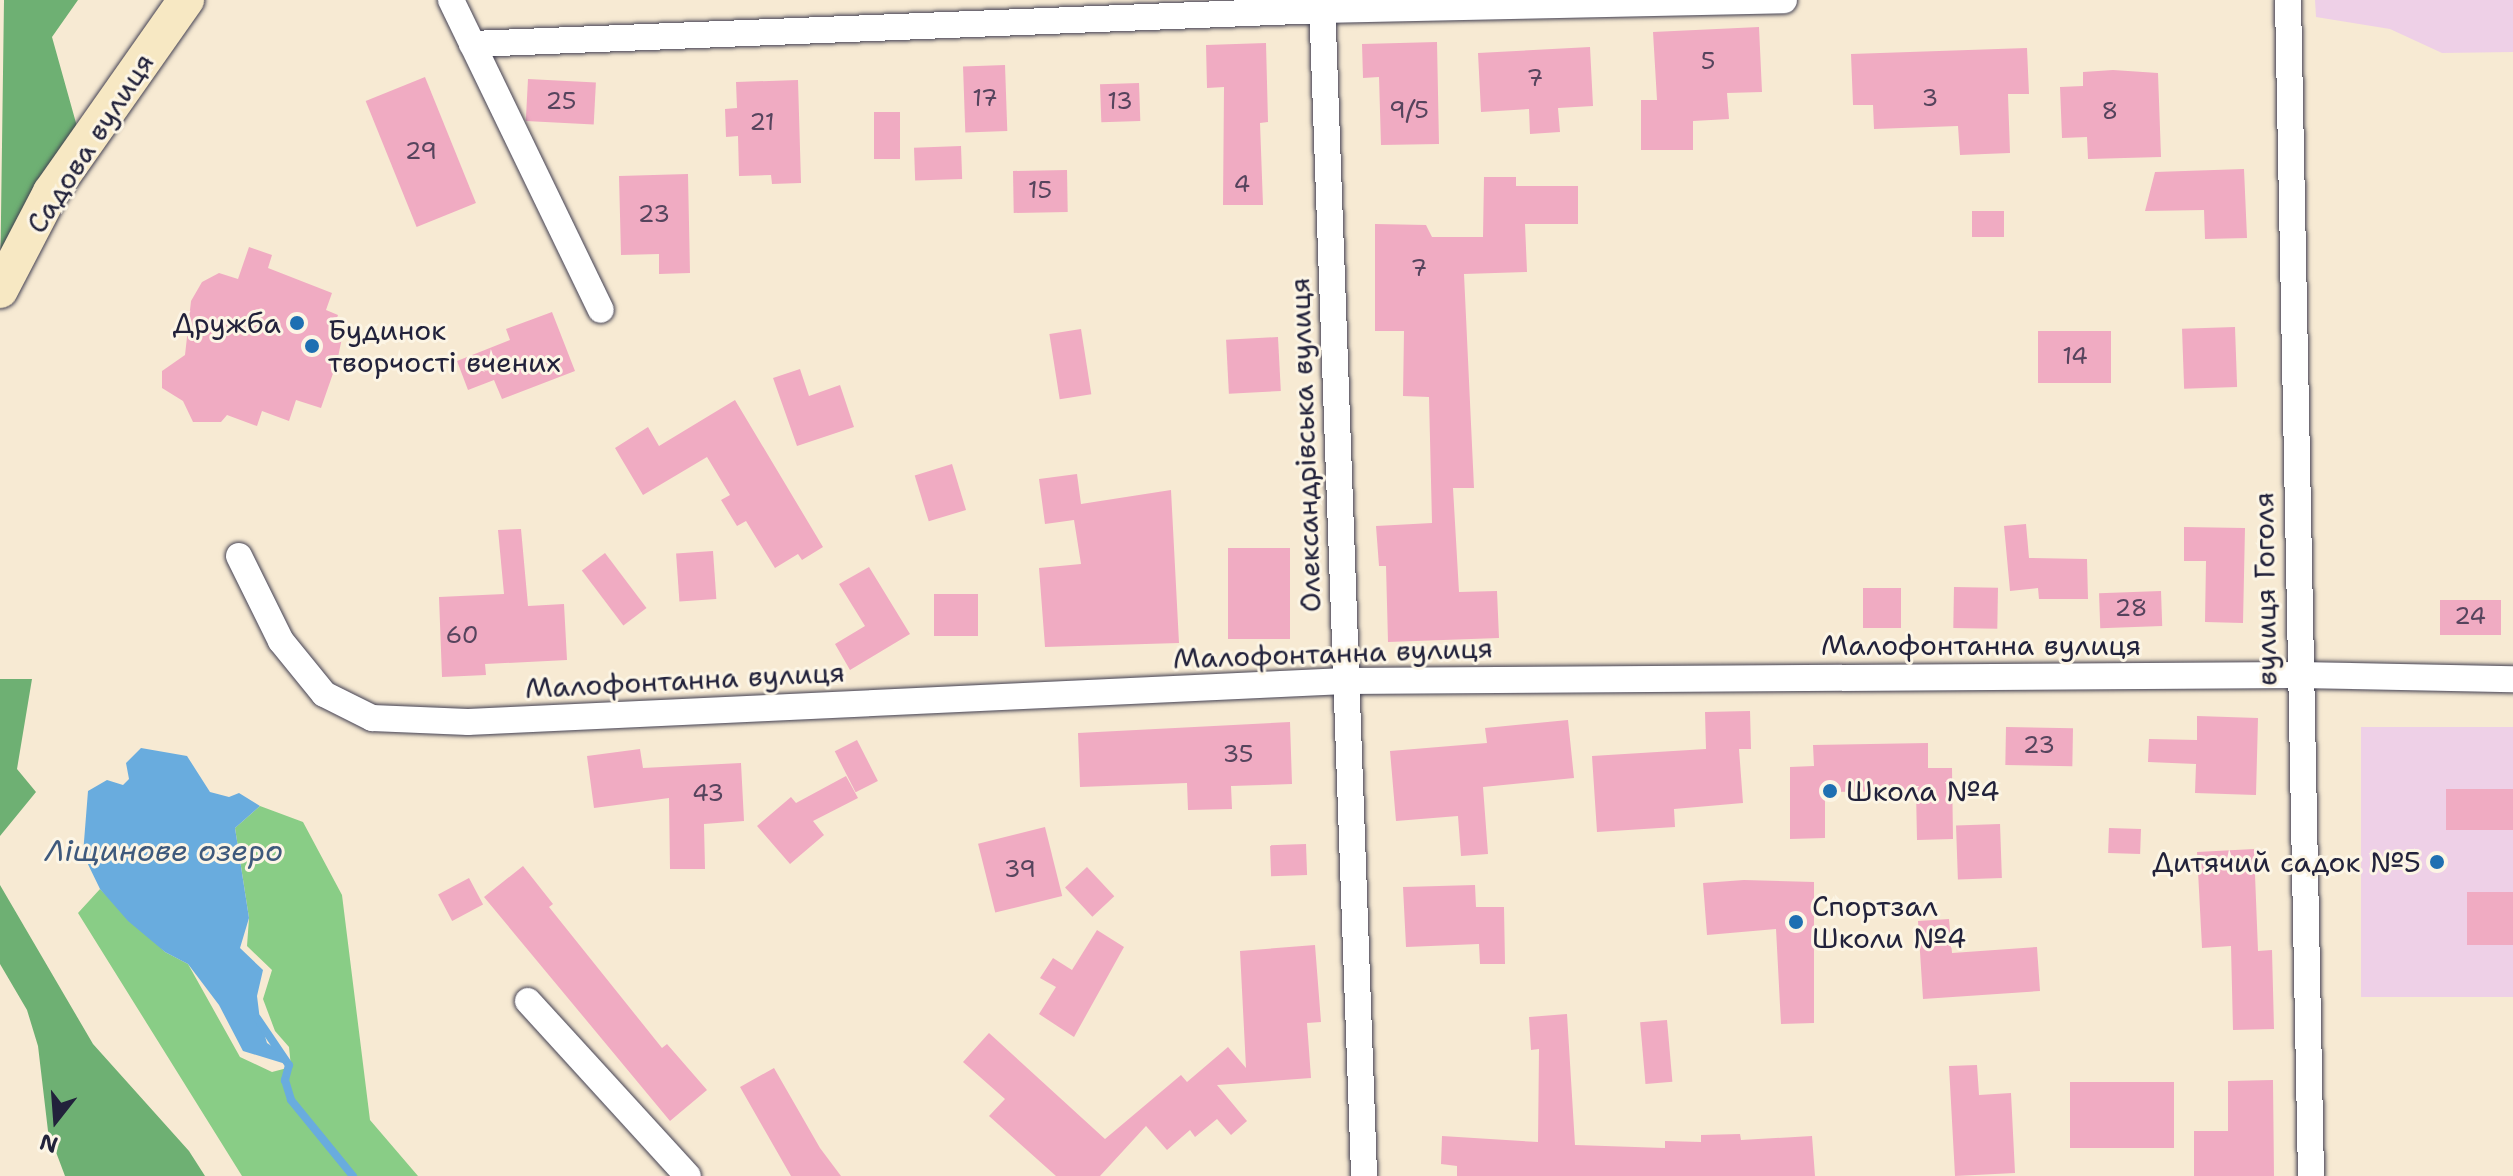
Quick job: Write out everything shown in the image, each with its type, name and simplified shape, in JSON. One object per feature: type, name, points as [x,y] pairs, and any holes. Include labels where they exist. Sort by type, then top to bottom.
[{"type":"street","name":"Садова вулиця","points":[[0,290],[51,192],[186,0]]},
{"type":"street","points":[[451,0],[601,310]]},
{"type":"street","points":[[472,44],[1322,5],[1784,0]]},
{"type":"street","name":"вулиця Гоголя","points":[[2288,0],[2298,675],[2311,1176]]},
{"type":"street","name":"Олександрівська вулиця","points":[[1322,5],[1364,1176]]},
{"type":"street","name":"Малофонтанна вулиця","points":[[239,556],[281,641],[324,694],[372,718],[468,722],[1345,681],[2298,675],[2513,679]]},
{"type":"street","points":[[528,1001],[688,1176]]},
{"type":"shaded area","points":[[2315,0],[2513,0],[2513,52],[2442,53],[2390,29],[2316,17]]},
{"type":"shaded area","name":"Дитячий садок №5","points":[[2361,727],[2513,727],[2513,997],[2361,997]]},
{"type":"green space","points":[[4,0],[78,0],[52,37],[83,148],[0,290]]},
{"type":"green space","points":[[0,679],[32,679],[17,769],[36,792],[0,836]]},
{"type":"green space","points":[[260,806],[303,822],[342,895],[370,1120],[418,1176],[242,1176],[78,913],[100,889],[165,952],[188,964],[240,1057],[272,1072],[291,1067],[289,1047],[275,1031],[263,999],[272,970],[247,946],[249,918],[235,828]]},
{"type":"green space","points":[[0,885],[93,1044],[189,1151],[205,1176],[65,1176],[48,1131],[38,1046],[27,1010],[0,964]]},
{"type":"water","name":"Ліщинове озеро","points":[[141,748],[187,756],[210,792],[229,797],[239,793],[260,806],[235,828],[249,918],[240,948],[263,970],[257,996],[260,1020],[267,1043],[284,1054],[289,1065],[243,1051],[219,1005],[188,964],[165,952],[128,921],[100,889],[83,854],[88,791],[107,780],[123,785],[129,779],[126,763]]},
{"type":"building","points":[[1759,27],[1762,92],[1727,93],[1729,119],[1693,121],[1693,150],[1641,150],[1641,100],[1657,100],[1653,32]]},
{"type":"building","points":[[1437,42],[1439,144],[1381,145],[1379,77],[1363,78],[1362,44]]},
{"type":"building","points":[[1266,43],[1268,122],[1260,123],[1263,205],[1223,205],[1224,87],[1207,88],[1206,45]]},
{"type":"building","points":[[1590,47],[1593,106],[1558,108],[1560,132],[1530,134],[1529,109],[1481,112],[1478,53]]},
{"type":"building","points":[[2027,48],[2029,94],[2008,94],[2010,153],[1960,155],[1958,126],[1874,129],[1873,105],[1853,105],[1851,54]]},
{"type":"building","points":[[1005,65],[1007,131],[965,132],[963,66]]},
{"type":"building","points":[[2083,72],[2158,73],[2161,157],[2088,159],[2087,137],[2062,138],[2060,87],[2083,86]]},
{"type":"building","points":[[425,77],[476,203],[417,227],[366,101]]},
{"type":"building","points":[[528,79],[596,83],[594,125],[526,121]]},
{"type":"building","points":[[798,80],[801,183],[772,184],[771,175],[739,176],[738,136],[726,137],[725,109],[737,108],[736,82]]},
{"type":"building","points":[[1139,83],[1140,121],[1101,122],[1100,84]]},
{"type":"building","points":[[874,112],[900,112],[900,159],[874,159]]},
{"type":"building","points":[[961,146],[962,179],[915,181],[914,148]]},
{"type":"building","points":[[2244,169],[2247,238],[2205,239],[2204,210],[2145,211],[2155,172]]},
{"type":"building","points":[[1067,170],[1068,212],[1014,213],[1013,171]]},
{"type":"building","points":[[688,174],[690,273],[659,274],[659,254],[621,255],[619,176]]},
{"type":"building","points":[[1484,177],[1516,177],[1516,186],[1578,186],[1578,224],[1525,224],[1527,272],[1464,274],[1474,488],[1453,488],[1459,592],[1497,591],[1499,638],[1388,642],[1386,566],[1379,566],[1376,526],[1432,523],[1429,397],[1403,396],[1404,331],[1375,331],[1375,224],[1426,225],[1432,237],[1483,237]]},
{"type":"building","points":[[1972,211],[2004,211],[2004,237],[1972,237]]},
{"type":"building","points":[[249,247],[272,255],[268,268],[332,293],[326,310],[338,315],[333,329],[343,333],[337,362],[321,408],[296,400],[289,421],[262,411],[257,426],[227,415],[221,422],[193,422],[183,401],[162,388],[162,371],[185,355],[191,301],[202,282],[219,273],[238,279]]},
{"type":"building","points":[[552,312],[575,371],[502,399],[494,380],[468,390],[457,361],[510,340],[506,329]]},
{"type":"building","points":[[2235,327],[2237,387],[2184,389],[2182,329]]},
{"type":"building","points":[[1081,329],[1091,394],[1060,399],[1049,334]]},
{"type":"building","points":[[2038,331],[2111,331],[2111,383],[2038,383]]},
{"type":"building","points":[[1278,337],[1281,391],[1229,394],[1226,340]]},
{"type":"building","points":[[800,369],[809,396],[840,385],[854,427],[797,446],[773,378]]},
{"type":"building","points":[[735,400],[823,547],[802,560],[798,554],[775,568],[746,521],[737,526],[721,500],[730,495],[707,457],[643,495],[615,448],[648,427],[659,446]]},
{"type":"building","points":[[952,464],[966,510],[929,521],[915,475]]},
{"type":"building","points":[[1077,474],[1081,504],[1171,490],[1179,643],[1045,647],[1039,568],[1081,564],[1074,520],[1045,524],[1039,479]]},
{"type":"building","points":[[2026,524],[2029,558],[2087,559],[2088,599],[2039,599],[2038,588],[2010,591],[2004,526]]},
{"type":"building","points":[[2184,527],[2245,528],[2243,623],[2205,622],[2206,561],[2184,561]]},
{"type":"building","points":[[521,529],[528,606],[564,604],[567,660],[485,664],[486,675],[442,677],[439,597],[504,594],[498,530]]},
{"type":"building","points":[[1228,548],[1290,548],[1290,639],[1228,639]]},
{"type":"building","points":[[713,551],[716,599],[679,601],[676,554]]},
{"type":"building","points":[[605,553],[647,608],[623,626],[582,570]]},
{"type":"building","points":[[869,567],[910,634],[850,670],[835,644],[865,626],[839,584]]},
{"type":"building","points":[[1954,587],[1998,588],[1997,629],[1953,628]]},
{"type":"building","points":[[1863,588],[1901,588],[1901,628],[1863,628]]},
{"type":"building","points":[[2161,591],[2162,626],[2100,628],[2099,593]]},
{"type":"building","points":[[934,594],[978,594],[978,636],[934,636]]},
{"type":"building","points":[[2440,600],[2501,600],[2501,635],[2440,635]]},
{"type":"building","points":[[1750,711],[1751,749],[1739,749],[1743,803],[1674,809],[1675,827],[1597,832],[1592,756],[1706,749],[1705,712]]},
{"type":"building","points":[[2197,716],[2258,718],[2256,795],[2195,793],[2196,764],[2148,762],[2149,739],[2197,740]]},
{"type":"building","points":[[1568,720],[1574,778],[1483,787],[1488,854],[1461,856],[1458,816],[1396,821],[1390,751],[1487,743],[1485,728]]},
{"type":"building","points":[[1290,722],[1292,784],[1231,786],[1232,809],[1188,810],[1187,783],[1080,787],[1078,733]]},
{"type":"building","points":[[2006,727],[2073,728],[2072,766],[2005,765]]},
{"type":"building","points":[[857,740],[878,781],[856,792],[835,751]]},
{"type":"building","name":"Школа №4","points":[[1928,743],[1928,768],[1952,768],[1953,839],[1917,840],[1916,791],[1825,792],[1825,838],[1790,839],[1790,767],[1814,766],[1813,745]]},
{"type":"building","points":[[640,749],[643,768],[741,763],[744,821],[704,824],[705,869],[670,869],[669,798],[594,808],[587,756]]},
{"type":"building","points":[[846,776],[858,798],[813,821],[824,835],[790,864],[757,826],[791,797],[796,803]]},
{"type":"building","points":[[2446,789],[2513,789],[2513,830],[2446,830]]},
{"type":"building","points":[[2000,824],[2002,878],[1958,880],[1956,826]]},
{"type":"building","points":[[1045,827],[1062,896],[995,913],[978,844]]},
{"type":"building","points":[[2109,828],[2141,829],[2140,854],[2108,853]]},
{"type":"building","points":[[1306,844],[1307,875],[1271,876],[1270,845]]},
{"type":"building","points":[[2254,849],[2258,951],[2272,950],[2274,1029],[2233,1030],[2231,946],[2202,948],[2197,852]]},
{"type":"building","points":[[523,866],[553,904],[549,907],[662,1048],[667,1044],[707,1090],[670,1121],[484,897]]},
{"type":"building","points":[[1087,867],[1114,896],[1092,917],[1065,887]]},
{"type":"building","points":[[469,878],[483,904],[452,921],[438,894]]},
{"type":"building","points":[[1744,880],[1814,882],[1814,1023],[1781,1024],[1776,929],[1707,935],[1703,883]]},
{"type":"building","points":[[1475,885],[1476,907],[1504,907],[1505,964],[1480,964],[1479,944],[1406,947],[1403,887]]},
{"type":"building","points":[[2467,892],[2513,892],[2513,945],[2467,945]]},
{"type":"building","points":[[1949,919],[1952,953],[2037,947],[2040,991],[1923,999],[1918,921]]},
{"type":"building","points":[[1097,930],[1124,947],[1074,1037],[1039,1014],[1056,987],[1040,978],[1053,958],[1072,970]]},
{"type":"building","points":[[1315,945],[1321,1022],[1307,1023],[1311,1078],[1217,1085],[1247,1121],[1231,1135],[1217,1119],[1195,1137],[1190,1130],[1167,1150],[1146,1126],[1100,1176],[1056,1176],[989,1116],[1005,1099],[963,1062],[989,1033],[1105,1139],[1181,1075],[1187,1082],[1228,1047],[1246,1068],[1240,951]]},
{"type":"building","points":[[1567,1014],[1575,1145],[1665,1148],[1665,1141],[1701,1142],[1701,1135],[1740,1134],[1741,1140],[1812,1136],[1815,1176],[1457,1176],[1457,1166],[1441,1164],[1442,1136],[1538,1142],[1539,1049],[1531,1050],[1529,1017]]},
{"type":"building","points":[[1667,1020],[1672,1082],[1646,1084],[1640,1022]]},
{"type":"building","points":[[1977,1065],[1979,1095],[2011,1093],[2015,1173],[1955,1176],[1949,1066]]},
{"type":"building","points":[[774,1068],[820,1148],[841,1176],[791,1176],[740,1087]]},
{"type":"building","points":[[2273,1080],[2274,1176],[2194,1176],[2194,1131],[2228,1131],[2228,1081]]},
{"type":"building","points":[[2070,1082],[2174,1082],[2174,1148],[2070,1148]]},
{"type":"waterway","points":[[257,1018],[289,1065],[285,1080],[291,1100],[353,1176]]},
{"type":"place","name":"Дружба","points":[[297,323]]},
{"type":"place","name":"Будинок творчості вчених","points":[[312,346]]},
{"type":"place","name":"Школа №4","points":[[1830,791]]},
{"type":"place","name":"Дитячий садок №5","points":[[2437,862]]},
{"type":"place","name":"Спортзал Школи №4","points":[[1796,922]]}]
